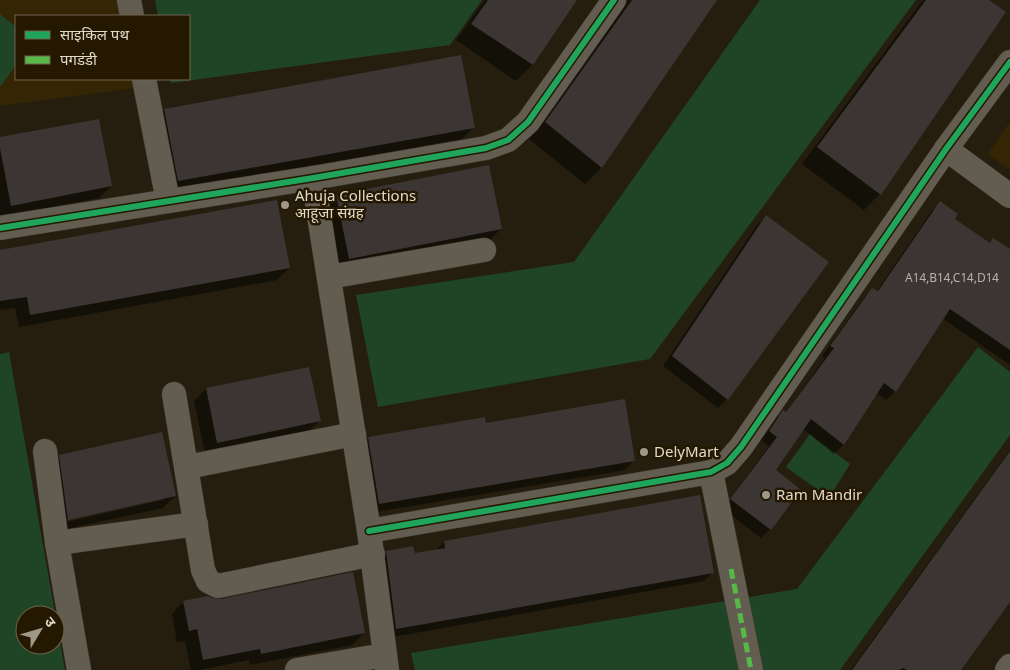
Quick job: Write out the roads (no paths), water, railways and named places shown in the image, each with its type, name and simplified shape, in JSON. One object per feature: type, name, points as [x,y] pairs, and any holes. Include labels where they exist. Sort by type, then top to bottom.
[{"type":"street","points":[[129,0],[132,15]]},
{"type":"street","points":[[0,228],[313,178],[486,148],[508,140],[528,122],[614,0]]},
{"type":"street","points":[[174,394],[203,570],[208,581],[218,586],[371,543],[711,472],[727,463],[741,447],[946,149],[1010,62]]},
{"type":"street","points":[[144,80],[168,201]]},
{"type":"street","points":[[946,149],[1009,192]]},
{"type":"street","points":[[296,670],[386,663],[371,543],[313,178]]},
{"type":"street","points":[[329,277],[484,250]]},
{"type":"street","points":[[187,467],[354,434]]},
{"type":"street","points":[[45,451],[57,543],[79,670]]},
{"type":"street","points":[[711,472],[751,670]]},
{"type":"street","points":[[57,543],[196,524]]},
{"type":"street","points":[[1007,670],[1010,666]]},
{"type":"place","name":"Ahuja Collections आहूजा संग्रह","points":[[285,205]]},
{"type":"place","name":"DelyMart","points":[[644,452]]},
{"type":"place","name":"Ram Mandir","points":[[766,495]]}]
